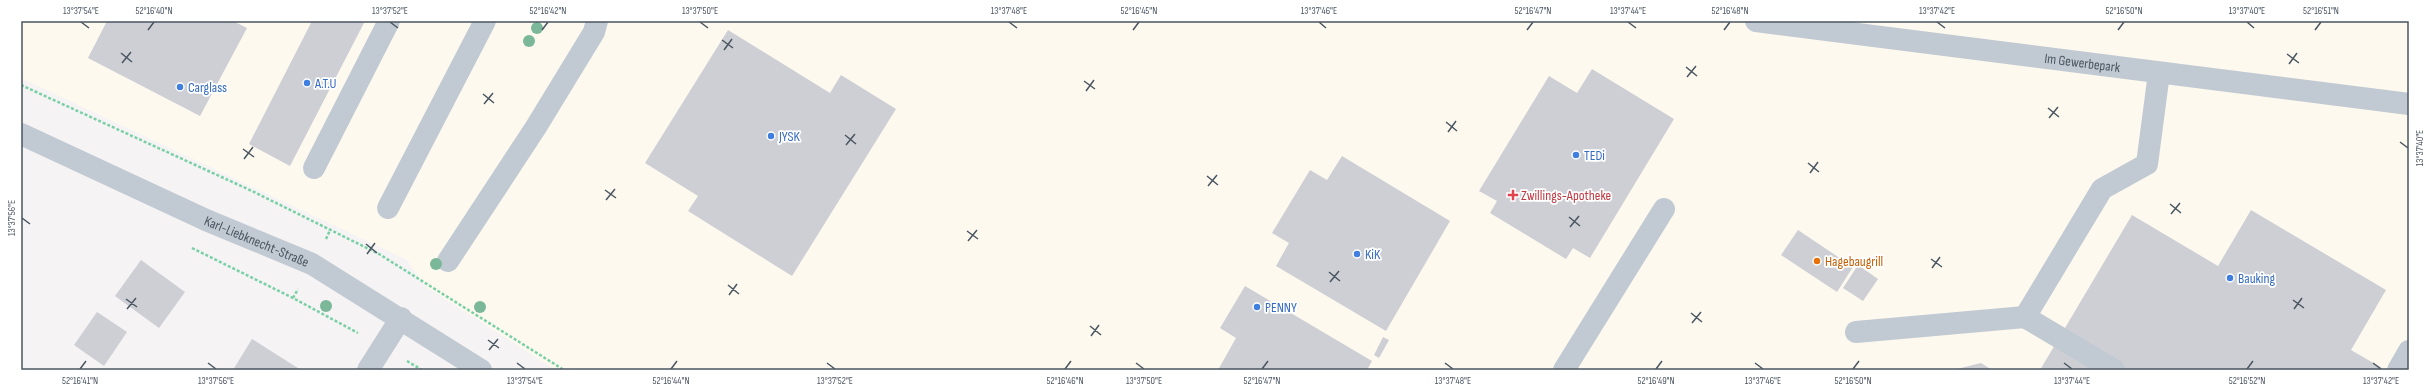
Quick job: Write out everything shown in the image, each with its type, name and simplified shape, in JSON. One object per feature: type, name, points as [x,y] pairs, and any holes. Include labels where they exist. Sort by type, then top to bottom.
[{"type":"street","points":[[314,168],[389,21]]},
{"type":"street","points":[[388,208],[485,21]]},
{"type":"street","points":[[448,261],[536,127],[594,32],[596,21]]},
{"type":"street","name":"Im Gewerbepark","points":[[1756,21],[2409,104]]},
{"type":"street","points":[[2025,317],[2102,190],[2147,164],[2159,73]]},
{"type":"street","name":"Karl-Liebknecht-Straße","points":[[21,134],[206,220],[312,264],[401,318],[481,370]]},
{"type":"street","points":[[1564,370],[1664,209]]},
{"type":"street","points":[[1856,332],[2025,317],[2114,370]]},
{"type":"street","points":[[368,370],[401,318]]},
{"type":"street","points":[[2398,370],[2409,351]]},
{"type":"path","points":[[21,85],[252,192],[379,254],[564,370]]},
{"type":"path","points":[[186,245],[293,298],[422,370]]},
{"type":"shaded area","points":[[21,21],[2409,21],[2409,370],[556,370],[425,286],[407,260],[21,78]]},
{"type":"building","name":"Carglass","points":[[107,21],[233,21],[247,28],[200,116],[88,58]]},
{"type":"building","name":"A.T.U","points":[[312,21],[365,21],[290,166],[249,144]]},
{"type":"building","name":"JYSK","points":[[728,30],[830,93],[841,75],[896,109],[792,276],[688,211],[698,196],[645,163]]},
{"type":"building","name":"TEDi","points":[[1592,69],[1674,119],[1590,258],[1573,248],[1566,259],[1490,213],[1497,201],[1479,191],[1549,76],[1577,93]]},
{"type":"building","name":"KiK","points":[[1342,156],[1450,221],[1386,331],[1276,266],[1289,243],[1272,233],[1310,170],[1327,180]]},
{"type":"building","name":"Bauking","points":[[2251,210],[2386,290],[2351,350],[2382,368],[2381,370],[2040,370],[2132,215],[2218,266]]},
{"type":"building","name":"Hagebaugrill","points":[[1798,230],[1853,267],[1837,292],[1781,255]]},
{"type":"building","points":[[141,260],[185,292],[159,328],[115,296]]},
{"type":"building","points":[[1858,265],[1878,279],[1863,301],[1843,288]]},
{"type":"building","name":"PENNY","points":[[1245,286],[1372,361],[1367,370],[1218,370],[1236,338],[1220,328]]},
{"type":"building","points":[[97,312],[127,332],[104,366],[74,345]]},
{"type":"building","points":[[1383,337],[1389,340],[1379,358],[1374,355]]},
{"type":"building","points":[[252,339],[301,370],[233,370]]},
{"type":"building","points":[[1981,363],[1992,370],[1957,370],[1957,369]]},
{"type":"place","name":"A.T.U","points":[[307,83]]},
{"type":"place","name":"Carglass","points":[[180,87]]},
{"type":"place","name":"JYSK","points":[[771,136]]},
{"type":"place","name":"TEDi","points":[[1576,155]]},
{"type":"place","name":"Zwillings-Apotheke","points":[[1513,195]]},
{"type":"place","name":"KiK","points":[[1357,254]]},
{"type":"place","name":"Hagebaugrill","points":[[1817,261]]},
{"type":"place","name":"Bauking","points":[[2230,278]]},
{"type":"place","name":"PENNY","points":[[1257,307]]}]
